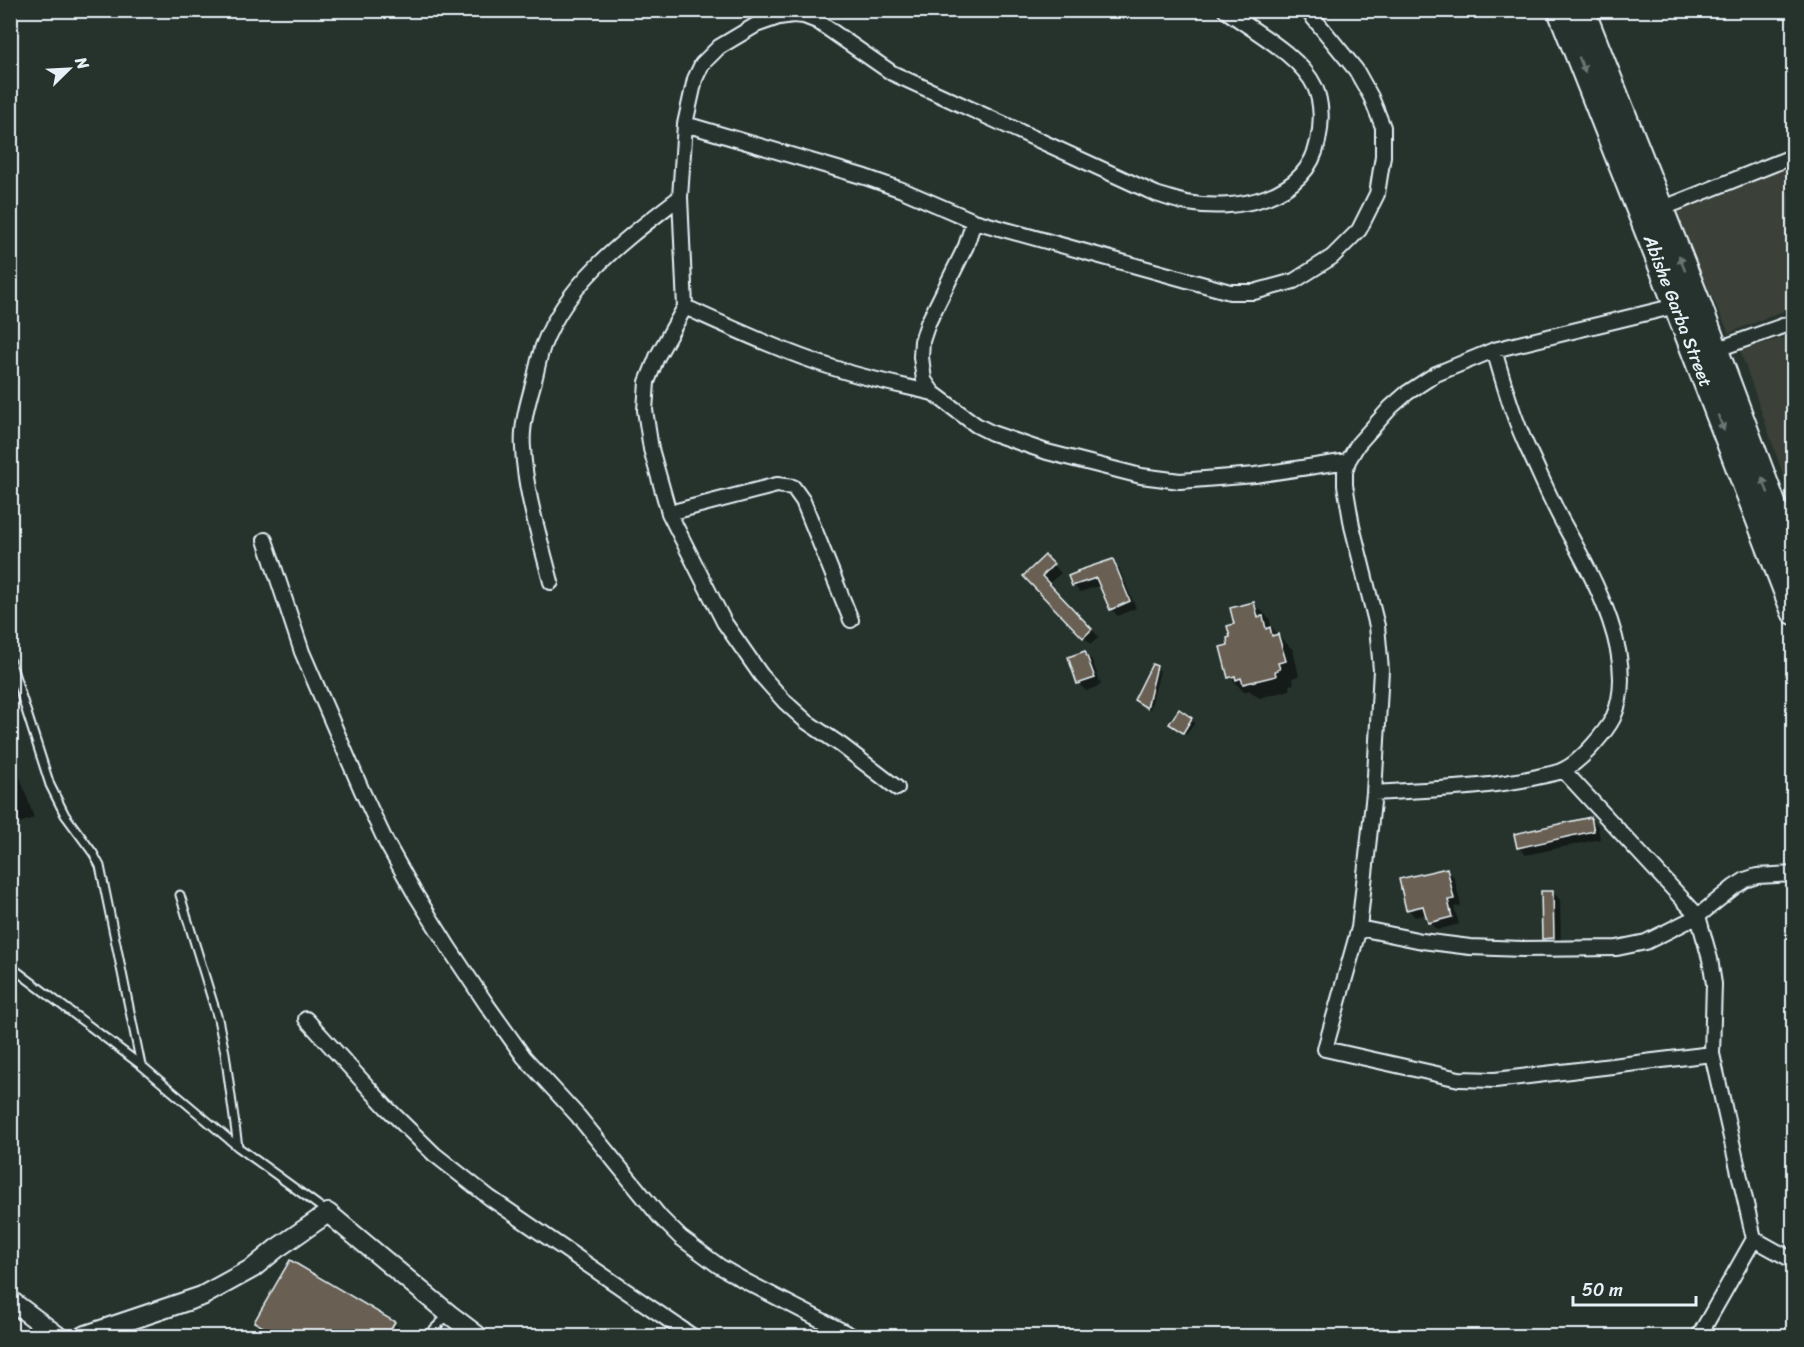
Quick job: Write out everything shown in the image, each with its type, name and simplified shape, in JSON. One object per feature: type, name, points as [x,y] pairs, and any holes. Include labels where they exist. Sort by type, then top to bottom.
[{"type":"highway","name":"Abishe Garba Street","points":[[1560,10],[1686,303],[1794,612]]},
{"type":"highway","name":"Abishe Garba Street","points":[[1582,10],[1661,209],[1686,303],[1715,350],[1794,559]]},
{"type":"street","points":[[897,788],[842,745],[807,722],[761,675],[724,622],[669,513],[651,449],[645,410],[646,382],[685,307],[680,197],[685,124],[695,79],[702,64],[719,47],[756,25],[779,17],[804,16],[817,21],[892,73],[1156,194],[1186,203],[1233,206],[1259,200],[1296,181],[1307,167],[1317,147],[1321,126],[1315,87],[1295,60],[1225,10]]},
{"type":"street","points":[[685,124],[865,177],[903,190],[974,222],[1230,292],[1254,292],[1294,281],[1332,257],[1359,230],[1377,194],[1383,156],[1383,127],[1371,97],[1356,70],[1307,10]]},
{"type":"street","points":[[1661,209],[1794,156]]},
{"type":"street","points":[[551,582],[527,482],[522,447],[527,407],[543,345],[562,309],[585,279],[617,246],[680,197]]},
{"type":"street","points":[[974,222],[966,246],[933,311],[922,341],[921,369],[924,380],[933,393],[976,425],[1047,452],[1141,476],[1180,481],[1255,475],[1348,461]]},
{"type":"street","points":[[1686,303],[1494,350],[1436,374],[1407,393],[1391,407],[1358,444],[1348,461],[1345,472],[1348,505],[1379,640],[1381,670],[1374,793],[1359,928],[1325,1049],[1459,1079],[1480,1080],[1560,1073],[1712,1054]]},
{"type":"street","points":[[685,307],[761,342],[817,363],[933,393]]},
{"type":"street","points":[[1715,350],[1794,322]]},
{"type":"street","points":[[1374,793],[1497,784],[1563,770],[1578,760],[1606,730],[1614,717],[1618,704],[1620,665],[1604,603],[1583,556],[1561,518],[1520,433],[1494,350]]},
{"type":"street","points":[[669,513],[777,485],[793,487],[803,501],[851,620]]},
{"type":"street","points":[[265,540],[302,652],[386,842],[449,948],[486,1005],[524,1057],[578,1116],[660,1217],[681,1238],[710,1260],[747,1282],[852,1336]]},
{"type":"street","points":[[1563,770],[1698,916],[1710,959],[1714,984],[1712,1054],[1754,1239],[1699,1336]]},
{"type":"street","points":[[1359,928],[1422,941],[1470,947],[1522,950],[1617,948],[1646,942],[1698,916],[1745,880],[1757,876],[1794,874]]},
{"type":"street","points":[[306,1019],[386,1107],[434,1154],[499,1205],[692,1336]]},
{"type":"street","points":[[82,1336],[202,1296],[253,1268],[328,1213],[448,1314],[478,1336]]},
{"type":"street","points":[[1754,1239],[1794,1260]]},
{"type":"street","points":[[10,1300],[58,1336]]},
{"type":"lane","points":[[10,660],[50,785],[64,815],[100,866],[141,1065]]},
{"type":"lane","points":[[180,895],[218,1019],[238,1147]]},
{"type":"lane","points":[[10,966],[141,1065],[238,1147],[328,1213]]},
{"type":"lane","points":[[427,1336],[448,1314]]},
{"type":"shaded area","points":[[1793,164],[1793,307],[1729,333],[1703,279],[1675,210]]},
{"type":"shaded area","points":[[1794,335],[1793,503],[1740,350]]},
{"type":"building","points":[[1045,555],[1054,564],[1042,576],[1092,629],[1083,638],[1023,576]]},
{"type":"building","points":[[1113,559],[1130,601],[1110,610],[1096,578],[1072,586],[1068,576]]},
{"type":"building","points":[[1254,602],[1258,617],[1263,616],[1266,629],[1270,627],[1272,636],[1278,634],[1286,661],[1278,663],[1280,669],[1275,671],[1276,676],[1243,684],[1241,678],[1236,680],[1235,676],[1228,678],[1220,647],[1228,645],[1227,638],[1230,637],[1227,626],[1234,624],[1230,608]]},
{"type":"building","points":[[1085,651],[1095,678],[1077,684],[1068,657]]},
{"type":"building","points":[[1152,664],[1157,666],[1147,708],[1134,700]]},
{"type":"building","points":[[1179,709],[1192,718],[1183,733],[1169,724]]},
{"type":"building","points":[[1591,817],[1594,831],[1517,848],[1514,834]]},
{"type":"building","points":[[1447,868],[1454,899],[1448,900],[1452,917],[1428,923],[1423,906],[1406,910],[1399,879]]},
{"type":"building","points":[[1541,891],[1553,891],[1554,938],[1542,939]]},
{"type":"building","points":[[290,1260],[395,1322],[387,1336],[279,1336],[254,1322]]},
{"type":"waterway","points":[[483,14],[486,10]]}]
